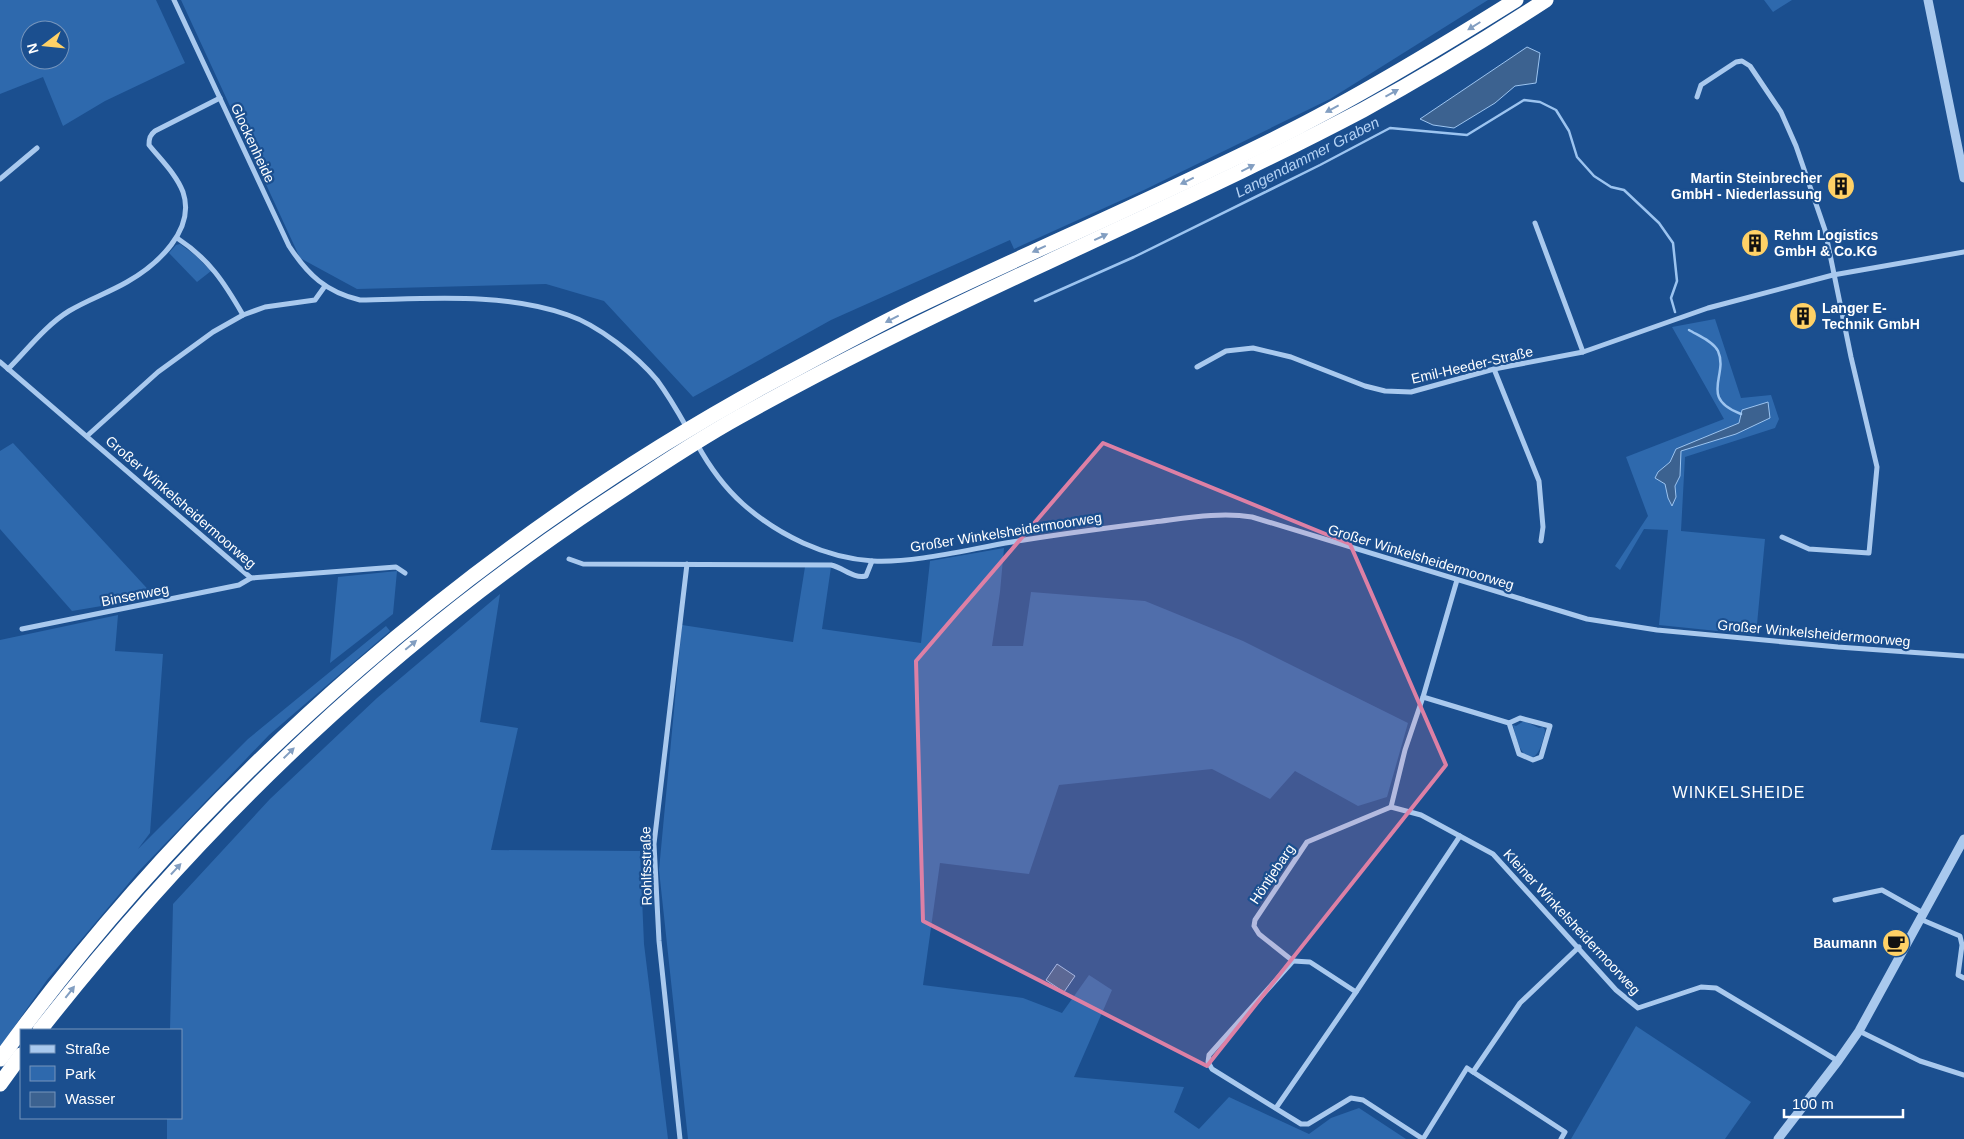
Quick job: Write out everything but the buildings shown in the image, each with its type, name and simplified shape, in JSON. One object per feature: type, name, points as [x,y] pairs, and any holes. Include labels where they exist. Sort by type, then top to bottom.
[{"type":"highway","points":[[23,1029],[80,956],[144,880],[260,761],[332,692],[409,626],[485,567],[563,512],[670,441],[792,370],[908,310],[1296,128],[1402,70],[1516,0]]},
{"type":"highway","points":[[41,1029],[91,965],[156,890],[220,822],[309,734],[426,632],[579,518],[701,439],[802,382],[921,322],[1241,172],[1351,116],[1465,51],[1546,0]]},
{"type":"highway","points":[[0,1059],[20,1033]]},
{"type":"highway","points":[[0,1084],[20,1056]]},
{"type":"street","name":"Glockenheide","points":[[174,0],[289,246],[303,267],[325,286]]},
{"type":"street","points":[[1928,0],[1964,178]]},
{"type":"street","points":[[1697,98],[1701,85],[1736,62],[1742,61],[1750,66],[1781,112],[1796,146],[1825,230],[1833,275],[1877,467],[1869,553],[1809,549],[1782,537]]},
{"type":"street","points":[[8,369],[67,312],[129,280],[155,261],[177,238],[186,215],[183,192],[175,176],[149,146],[150,135],[220,98]]},
{"type":"street","points":[[0,179],[37,148]]},
{"type":"street","points":[[1535,223],[1583,352]]},
{"type":"street","points":[[177,238],[200,255],[224,282],[243,315]]},
{"type":"street","name":"Emil-Heeder-Straße","points":[[1197,366],[1226,351],[1253,348],[1291,357],[1366,386],[1385,391],[1411,392],[1494,369],[1583,352],[1708,308],[1833,275],[1964,252]]},
{"type":"street","points":[[87,436],[158,372],[212,332],[243,315],[265,307],[315,300],[325,286]]},
{"type":"street","name":"Großer Winkelsheidermoorweg","points":[[325,286],[360,300],[466,299],[530,304],[570,315],[608,336],[637,360],[656,380],[710,467],[743,504],[798,541],[824,551],[872,561],[917,558],[1059,534],[1235,514],[1252,517],[1587,619],[1657,630],[1838,648],[1964,656]]},
{"type":"street","name":"Großer Winkelsheidermoorweg","points":[[0,362],[251,578],[396,568],[405,573]]},
{"type":"street","points":[[1494,369],[1539,481],[1543,527],[1541,541]]},
{"type":"street","points":[[569,559],[583,564],[831,565],[840,567],[860,578],[866,576],[872,561]]},
{"type":"street","name":"Rohlfsstraße","points":[[680,1139],[659,940],[654,844],[687,564]]},
{"type":"street","name":"Binsenweg","points":[[22,629],[239,585],[251,578]]},
{"type":"street","points":[[1391,806],[1405,750],[1423,697],[1457,580]]},
{"type":"street","points":[[1423,697],[1509,723],[1520,718],[1550,726],[1541,757],[1533,760],[1519,754],[1509,723]]},
{"type":"street","name":"Kleiner Winkelsheidermoorweg","points":[[1391,806],[1421,815],[1493,854],[1616,990],[1638,1008],[1701,987],[1716,988],[1838,1061]]},
{"type":"street","name":"Höntjebarg","points":[[1356,992],[1310,962],[1292,961],[1259,934],[1254,926],[1255,920],[1307,842],[1391,806]]},
{"type":"street","points":[[1276,1108],[1460,836]]},
{"type":"street","points":[[1778,1139],[1838,1061],[1858,1031],[1964,839]]},
{"type":"street","points":[[1835,900],[1882,890],[1922,916],[1960,936],[1962,945],[1958,975],[1964,978]]},
{"type":"street","points":[[1474,1072],[1520,1003],[1579,947]]},
{"type":"street","points":[[1292,961],[1209,1056],[1208,1062],[1212,1069],[1301,1124],[1308,1124],[1351,1098],[1363,1100],[1423,1139],[1467,1068],[1565,1132],[1561,1139]]},
{"type":"street","points":[[1858,1031],[1920,1060],[1964,1075]]},
{"type":"highlighted area","points":[[1103,443],[1350,544],[1446,765],[1207,1066],[923,921],[916,661]]},
{"type":"green space","points":[[0,0],[156,0],[185,63],[105,101],[63,126],[43,77],[0,94]]},
{"type":"green space","points":[[181,0],[1488,0],[1330,99],[1144,190],[1014,249],[1010,240],[831,320],[693,397],[604,301],[546,284],[357,289],[300,258]]},
{"type":"green space","points":[[1764,0],[1792,0],[1773,12]]},
{"type":"green space","points":[[180,244],[195,255],[211,271],[197,282],[169,253],[176,245]]},
{"type":"green space","points":[[1715,319],[1741,398],[1771,395],[1779,419],[1775,428],[1685,457],[1681,531],[1765,539],[1756,635],[1659,625],[1668,530],[1644,529],[1620,570],[1615,566],[1648,516],[1626,457],[1724,419],[1672,327]]},
{"type":"green space","points":[[13,443],[155,597],[72,611],[0,529],[0,451]]},
{"type":"green space","points":[[1004,548],[992,646],[1023,646],[1031,592],[1145,601],[1243,641],[1408,723],[1387,797],[1358,806],[1295,771],[1270,799],[1212,769],[1059,785],[1029,874],[940,863],[923,985],[1023,998],[1062,1013],[1089,975],[1112,990],[1074,1077],[1184,1087],[1174,1112],[1199,1129],[1229,1097],[1309,1134],[1331,1118],[1359,1108],[1406,1139],[688,1139],[659,870],[682,625],[793,642],[805,567],[831,567],[822,629],[921,643],[930,561]]},
{"type":"green space","points":[[397,571],[393,614],[330,663],[338,577]]},
{"type":"green space","points":[[500,594],[480,722],[518,728],[491,850],[640,851],[644,944],[668,1139],[167,1139],[167,1119],[182,1119],[182,1029],[170,1029],[173,904],[270,799],[377,698]]},
{"type":"green space","points":[[118,615],[115,651],[163,654],[150,833],[138,849],[248,739],[386,626],[390,631],[269,735],[139,871],[47,980],[0,1047],[0,640]]},
{"type":"green space","points":[[1524,721],[1539,728],[1543,727],[1545,730],[1541,747],[1535,756],[1531,758],[1520,748],[1513,725],[1516,726]]},
{"type":"green space","points":[[1636,1026],[1751,1102],[1725,1139],[1571,1139]]},
{"type":"water","points":[[1527,47],[1540,53],[1536,83],[1515,86],[1495,103],[1454,128],[1433,125],[1420,119]]},
{"type":"water","points":[[1768,402],[1770,418],[1736,434],[1681,451],[1680,476],[1675,486],[1676,497],[1672,506],[1665,484],[1655,478],[1658,472],[1670,462],[1676,449],[1739,423],[1742,410]]},
{"type":"water","points":[[1057,964],[1075,976],[1064,992],[1046,980]]},
{"type":"waterway","name":"Langendammer Graben","points":[[1035,301],[1134,257],[1320,165],[1390,128],[1467,135],[1524,100],[1540,102],[1556,110],[1569,131],[1577,157],[1594,176],[1611,187],[1624,190],[1659,223],[1673,243],[1677,281],[1671,298],[1675,312]]},
{"type":"waterway","name":"Langendammer Graben","points":[[1689,330],[1716,347],[1720,360],[1718,393],[1721,401],[1728,408],[1741,414]]},
{"type":"place","name":"Martin Steinbrecher GmbH - Niederlassung","points":[[1841,186]]},
{"type":"place","name":"Rehm Logistics GmbH & Co.KG","points":[[1755,243]]},
{"type":"place","name":"Langer E- Technik GmbH","points":[[1803,316]]},
{"type":"place","name":"Baumann","points":[[1896,943]]},
{"type":"district","name":"WINKELSHEIDE","points":[[1739,792]]}]
